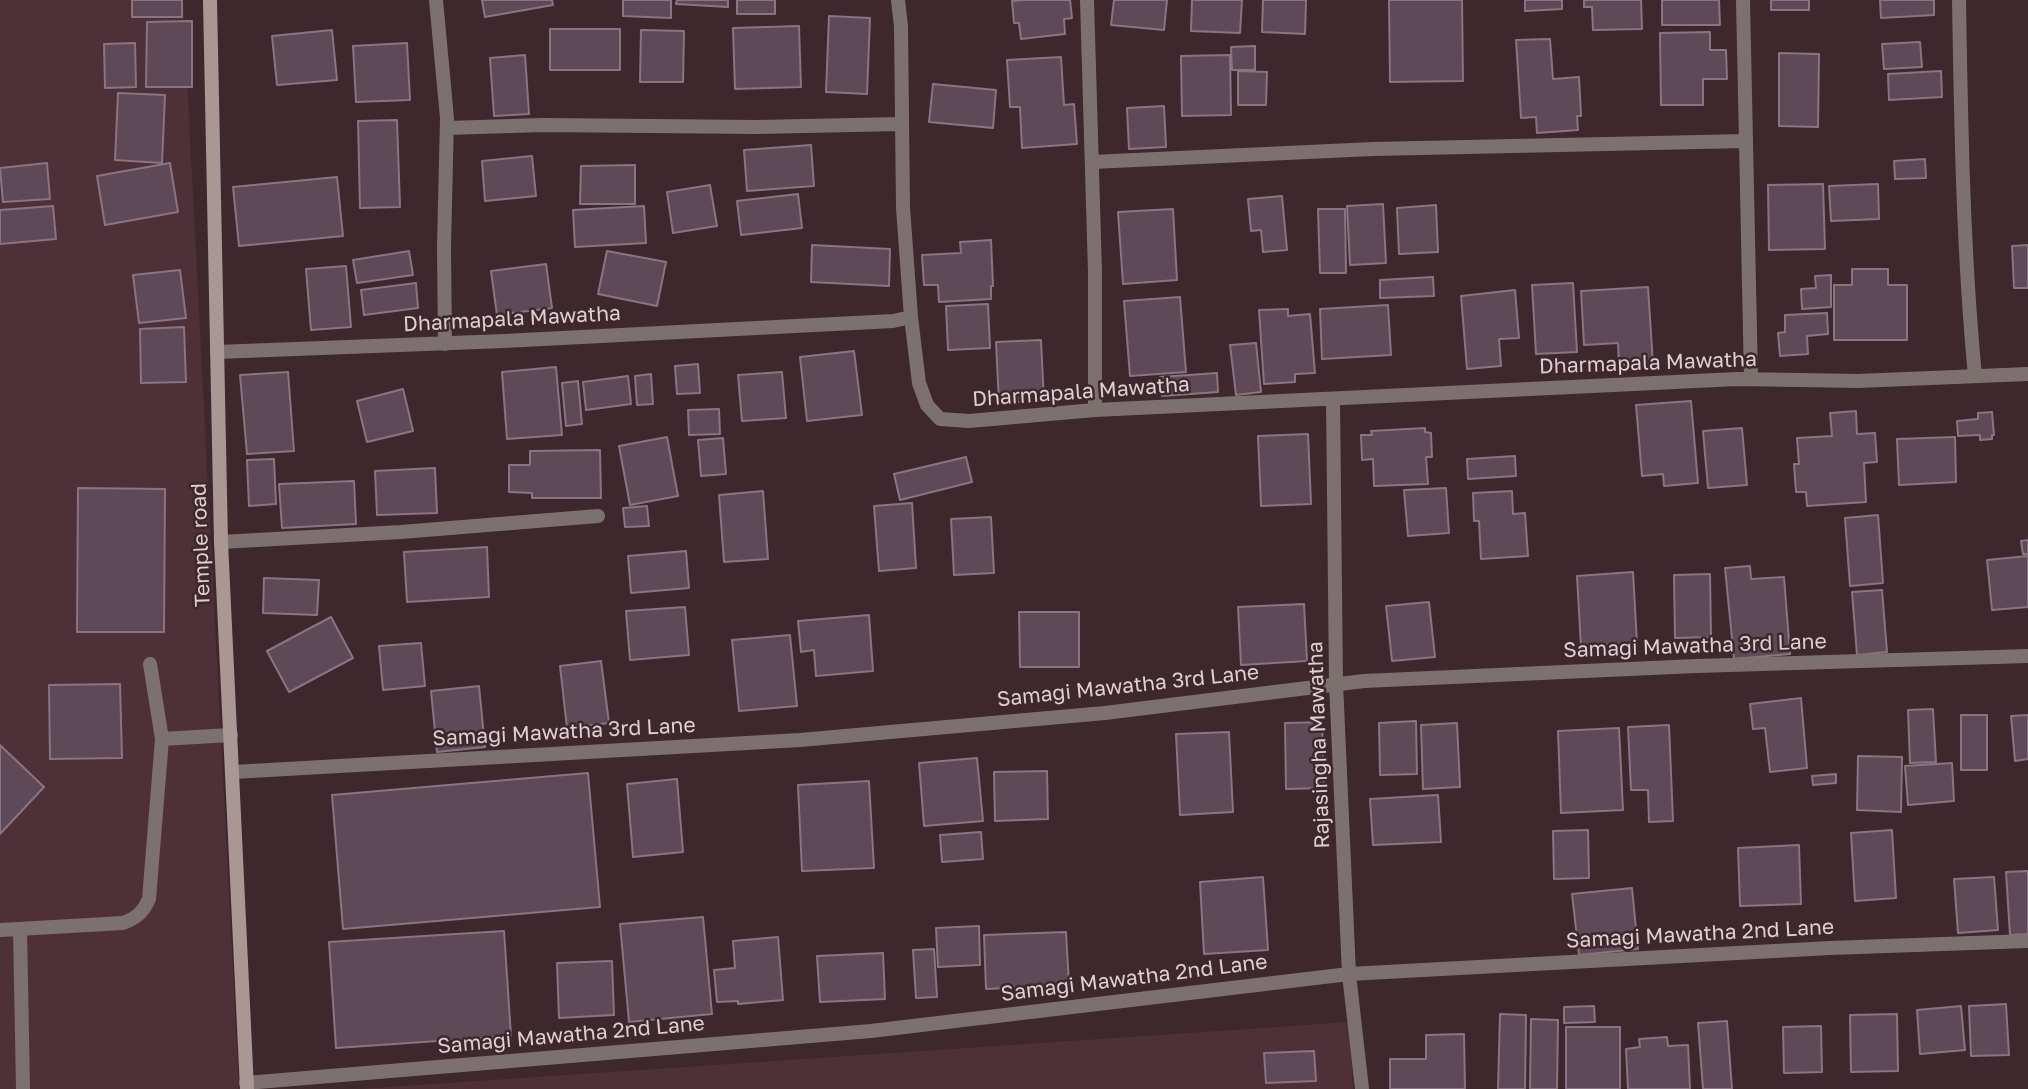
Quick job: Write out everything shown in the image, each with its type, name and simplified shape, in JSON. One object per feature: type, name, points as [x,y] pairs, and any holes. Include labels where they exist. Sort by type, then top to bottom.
[{"type":"street","name":"Temple road","points":[[210,0],[221,542],[247,1086]]},
{"type":"street","points":[[436,0],[447,128],[445,344]]},
{"type":"street","points":[[898,0],[901,26],[903,208],[911,317]]},
{"type":"street","points":[[1087,0],[1095,411]]},
{"type":"street","points":[[1743,0],[1751,379]]},
{"type":"street","points":[[1959,0],[1961,144],[1969,318],[1975,376]]},
{"type":"street","points":[[447,128],[543,125],[756,127],[902,124]]},
{"type":"street","points":[[1092,162],[1373,149],[1746,141]]},
{"type":"street","name":"Dharmapala Mawatha","points":[[217,352],[445,344],[892,321],[911,317],[919,383],[927,405],[940,419],[969,421],[1095,411],[1751,379],[1858,381],[2028,374]]},
{"type":"street","name":"Rajasingha Mawatha","points":[[1333,399],[1336,683],[1349,974],[1363,1089]]},
{"type":"street","points":[[221,542],[401,532],[598,516]]},
{"type":"street","name":"Samagi Mawatha 3rd Lane","points":[[233,772],[800,740],[1105,713],[1336,683],[1696,666],[2028,656]]},
{"type":"street","points":[[0,930],[123,923],[144,911],[149,899],[162,739],[150,664]]},
{"type":"street","points":[[162,739],[231,735]]},
{"type":"street","points":[[20,929],[23,1089]]},
{"type":"street","name":"Samagi Mawatha 2nd Lane","points":[[247,1086],[871,1031],[1349,974],[1830,948],[2028,941]]},
{"type":"shaded area","points":[[0,0],[183,0],[239,1089],[0,1089]]},
{"type":"shaded area","points":[[1349,1022],[1353,1089],[359,1089],[1204,1032]]},
{"type":"building","points":[[132,0],[182,0],[182,17],[132,17]]},
{"type":"building","points":[[482,0],[552,0],[553,5],[485,17]]},
{"type":"building","points":[[623,0],[671,0],[671,18],[623,16]]},
{"type":"building","points":[[677,0],[728,0],[728,7],[676,4]]},
{"type":"building","points":[[737,0],[775,0],[775,14],[737,14]]},
{"type":"building","points":[[1070,0],[1072,18],[1064,19],[1065,34],[1021,39],[1019,23],[1014,23],[1012,1]]},
{"type":"building","points":[[1114,0],[1167,0],[1164,30],[1111,25]]},
{"type":"building","points":[[1192,0],[1242,0],[1240,33],[1191,31]]},
{"type":"building","points":[[1263,0],[1306,0],[1305,34],[1262,32]]},
{"type":"building","points":[[1389,0],[1462,0],[1463,81],[1390,82]]},
{"type":"building","points":[[1525,0],[1562,0],[1562,9],[1525,11]]},
{"type":"building","points":[[1584,0],[1641,0],[1642,29],[1593,30],[1592,7],[1584,7]]},
{"type":"building","points":[[1662,0],[1719,0],[1720,25],[1662,25]]},
{"type":"building","points":[[1771,0],[1809,0],[1809,10],[1771,10]]},
{"type":"building","points":[[1880,0],[1934,0],[1934,15],[1881,18]]},
{"type":"building","points":[[829,16],[870,18],[867,94],[826,92]]},
{"type":"building","points":[[192,21],[192,87],[146,87],[147,22]]},
{"type":"building","points":[[799,26],[801,87],[735,89],[733,28]]},
{"type":"building","points":[[550,29],[620,29],[620,70],[550,70]]},
{"type":"building","points":[[332,30],[337,80],[277,85],[272,36]]},
{"type":"building","points":[[641,30],[684,31],[683,82],[640,82]]},
{"type":"building","points":[[1710,32],[1710,50],[1726,50],[1727,79],[1703,79],[1703,105],[1661,105],[1660,33]]},
{"type":"building","points":[[1550,39],[1553,79],[1579,77],[1581,116],[1577,116],[1578,130],[1537,133],[1536,117],[1521,118],[1516,40]]},
{"type":"building","points":[[1920,42],[1922,67],[1884,69],[1882,44]]},
{"type":"building","points":[[135,43],[136,87],[105,88],[104,44]]},
{"type":"building","points":[[407,43],[410,100],[356,102],[353,46]]},
{"type":"building","points":[[1255,46],[1255,70],[1232,70],[1231,47]]},
{"type":"building","points":[[1779,53],[1819,54],[1818,127],[1779,126]]},
{"type":"building","points":[[525,55],[529,114],[494,116],[490,58]]},
{"type":"building","points":[[1230,55],[1231,115],[1182,116],[1181,56]]},
{"type":"building","points":[[1061,57],[1064,105],[1074,104],[1077,144],[1022,148],[1020,107],[1010,107],[1007,60]]},
{"type":"building","points":[[1238,71],[1267,72],[1266,105],[1238,105]]},
{"type":"building","points":[[1941,71],[1942,97],[1889,100],[1888,74]]},
{"type":"building","points":[[933,84],[996,90],[993,128],[929,122]]},
{"type":"building","points":[[118,93],[165,95],[162,163],[115,160]]},
{"type":"building","points":[[1164,106],[1166,147],[1129,149],[1127,108]]},
{"type":"building","points":[[397,120],[400,207],[360,208],[358,121]]},
{"type":"building","points":[[811,145],[814,186],[747,191],[744,150]]},
{"type":"building","points":[[532,156],[536,196],[485,201],[482,161]]},
{"type":"building","points":[[1925,159],[1926,178],[1895,179],[1894,161]]},
{"type":"building","points":[[47,163],[50,199],[3,202],[0,168]]},
{"type":"building","points":[[170,163],[178,212],[105,225],[97,176]]},
{"type":"building","points":[[635,165],[635,204],[580,204],[581,166]]},
{"type":"building","points":[[337,177],[343,236],[239,246],[233,187]]},
{"type":"building","points":[[1823,184],[1825,249],[1769,250],[1768,185]]},
{"type":"building","points":[[1878,184],[1879,219],[1831,221],[1829,186]]},
{"type":"building","points":[[710,185],[717,226],[673,233],[667,192]]},
{"type":"building","points":[[798,194],[802,228],[741,235],[737,201]]},
{"type":"building","points":[[1282,196],[1287,250],[1263,252],[1261,230],[1251,231],[1248,199]]},
{"type":"building","points":[[1383,204],[1386,263],[1350,265],[1347,206]]},
{"type":"building","points":[[1436,205],[1438,252],[1399,254],[1397,208]]},
{"type":"building","points":[[53,206],[56,239],[0,244],[0,210]]},
{"type":"building","points":[[644,206],[646,243],[575,247],[573,210]]},
{"type":"building","points":[[1173,209],[1177,280],[1123,284],[1118,212]]},
{"type":"building","points":[[1318,209],[1345,209],[1346,273],[1320,273]]},
{"type":"building","points":[[991,240],[991,299],[939,302],[938,285],[924,285],[922,255],[961,253],[960,242]]},
{"type":"building","points":[[812,245],[890,249],[889,286],[811,282]]},
{"type":"building","points":[[2028,245],[2028,288],[2014,288],[2012,246]]},
{"type":"building","points":[[409,251],[413,275],[357,283],[353,260]]},
{"type":"building","points":[[607,251],[666,262],[657,306],[598,294]]},
{"type":"building","points":[[546,264],[552,308],[497,315],[491,271]]},
{"type":"building","points":[[346,266],[351,327],[311,330],[306,269]]},
{"type":"building","points":[[1852,269],[1888,269],[1888,285],[1907,285],[1907,340],[1834,340],[1834,285],[1852,285]]},
{"type":"building","points":[[180,270],[186,318],[139,323],[133,275]]},
{"type":"building","points":[[1831,275],[1831,307],[1802,309],[1801,289],[1816,288],[1815,276]]},
{"type":"building","points":[[1433,277],[1434,296],[1380,298],[1380,280]]},
{"type":"building","points":[[416,283],[418,308],[364,315],[361,290]]},
{"type":"building","points":[[1573,283],[1577,352],[1536,354],[1532,285]]},
{"type":"building","points":[[1648,287],[1653,364],[1619,365],[1618,343],[1584,345],[1581,291]]},
{"type":"building","points":[[1515,290],[1519,338],[1499,339],[1501,366],[1467,369],[1461,296]]},
{"type":"building","points":[[1180,297],[1186,372],[1130,376],[1124,301]]},
{"type":"building","points":[[988,304],[990,348],[948,350],[946,306]]},
{"type":"building","points":[[1388,305],[1391,355],[1322,359],[1320,309]]},
{"type":"building","points":[[1288,309],[1288,316],[1310,314],[1315,373],[1295,374],[1295,382],[1264,384],[1259,310]]},
{"type":"building","points":[[1827,313],[1828,334],[1807,336],[1808,354],[1780,356],[1778,333],[1785,332],[1785,315]]},
{"type":"building","points":[[184,327],[186,382],[141,383],[140,329]]},
{"type":"building","points":[[1041,340],[1044,401],[999,403],[996,342]]},
{"type":"building","points":[[1256,343],[1261,392],[1236,395],[1230,345]]},
{"type":"building","points":[[854,351],[862,415],[807,421],[800,357]]},
{"type":"building","points":[[698,364],[700,393],[677,394],[675,366]]},
{"type":"building","points":[[556,367],[562,435],[507,439],[502,372]]},
{"type":"building","points":[[288,372],[294,451],[247,454],[240,375]]},
{"type":"building","points":[[782,372],[786,418],[742,421],[738,375]]},
{"type":"building","points":[[1217,373],[1218,392],[1162,396],[1160,377]]},
{"type":"building","points":[[651,374],[653,404],[637,405],[635,376]]},
{"type":"building","points":[[628,376],[631,404],[586,410],[583,382]]},
{"type":"building","points":[[578,381],[582,424],[566,426],[562,383]]},
{"type":"building","points":[[403,389],[413,431],[367,442],[357,401]]},
{"type":"building","points":[[1691,401],[1698,483],[1664,486],[1663,474],[1642,476],[1636,405]]},
{"type":"building","points":[[719,409],[720,434],[689,435],[688,410]]},
{"type":"building","points":[[1856,411],[1857,434],[1875,433],[1877,462],[1864,463],[1866,502],[1807,506],[1806,492],[1796,492],[1794,464],[1799,464],[1797,438],[1832,436],[1830,413]]},
{"type":"building","points":[[1992,412],[1992,439],[1980,440],[1980,435],[1958,436],[1957,421],[1978,419],[1978,413]]},
{"type":"building","points":[[1425,428],[1425,432],[1431,433],[1432,457],[1426,457],[1428,484],[1374,486],[1373,459],[1362,460],[1361,435],[1372,435],[1371,431]]},
{"type":"building","points":[[1742,428],[1747,485],[1708,488],[1703,431]]},
{"type":"building","points":[[1308,434],[1311,504],[1261,506],[1258,436]]},
{"type":"building","points":[[667,437],[678,496],[630,505],[619,446]]},
{"type":"building","points":[[1955,437],[1956,482],[1899,485],[1897,439]]},
{"type":"building","points":[[723,438],[726,474],[701,476],[698,440]]},
{"type":"building","points":[[600,450],[601,498],[532,498],[532,493],[509,492],[509,465],[530,465],[530,451]]},
{"type":"building","points":[[1515,456],[1516,476],[1468,479],[1467,459]]},
{"type":"building","points":[[966,457],[972,482],[900,500],[894,474]]},
{"type":"building","points":[[274,459],[276,504],[249,506],[247,460]]},
{"type":"building","points":[[435,468],[437,513],[377,515],[375,471]]},
{"type":"building","points":[[354,481],[356,524],[282,528],[279,484]]},
{"type":"building","points":[[78,488],[165,489],[164,632],[77,632]]},
{"type":"building","points":[[1446,488],[1449,533],[1408,536],[1404,490]]},
{"type":"building","points":[[763,491],[768,559],[724,562],[719,495]]},
{"type":"building","points":[[1512,491],[1513,514],[1525,513],[1528,556],[1481,559],[1479,521],[1474,521],[1473,493]]},
{"type":"building","points":[[912,503],[916,568],[879,571],[874,506]]},
{"type":"building","points":[[647,506],[649,526],[625,527],[623,508]]},
{"type":"building","points":[[1878,515],[1883,583],[1850,586],[1845,518]]},
{"type":"building","points":[[991,517],[994,573],[954,575],[951,519]]},
{"type":"building","points":[[2028,540],[2028,554],[2023,554],[2021,541]]},
{"type":"building","points":[[487,547],[489,597],[407,602],[404,552]]},
{"type":"building","points":[[686,551],[689,588],[631,593],[628,556]]},
{"type":"building","points":[[2028,556],[2028,607],[1992,610],[1987,560]]},
{"type":"building","points":[[1750,566],[1751,579],[1784,577],[1790,654],[1734,659],[1725,568]]},
{"type":"building","points":[[1633,572],[1637,643],[1581,647],[1577,576]]},
{"type":"building","points":[[1710,574],[1711,637],[1675,638],[1674,575]]},
{"type":"building","points":[[264,578],[319,580],[317,615],[263,613]]},
{"type":"building","points":[[1882,590],[1887,652],[1857,655],[1852,592]]},
{"type":"building","points":[[1429,602],[1435,657],[1392,661],[1386,606]]},
{"type":"building","points":[[1304,604],[1307,661],[1241,665],[1238,607]]},
{"type":"building","points":[[685,607],[689,655],[630,660],[626,611]]},
{"type":"building","points":[[1019,612],[1079,612],[1079,667],[1020,667]]},
{"type":"building","points":[[869,615],[873,671],[816,676],[814,650],[801,652],[798,621]]},
{"type":"building","points":[[331,617],[353,658],[289,692],[267,651]]},
{"type":"building","points":[[790,635],[797,706],[739,711],[732,640]]},
{"type":"building","points":[[421,643],[425,686],[383,690],[379,646]]},
{"type":"building","points":[[601,661],[609,723],[567,728],[560,666]]},
{"type":"building","points":[[120,684],[122,758],[50,759],[49,685]]},
{"type":"building","points":[[479,686],[485,747],[437,752],[431,691]]},
{"type":"building","points":[[1801,698],[1807,768],[1770,772],[1765,728],[1753,729],[1750,704]]},
{"type":"building","points":[[1933,709],[1936,762],[1910,763],[1908,710]]},
{"type":"building","points":[[1961,715],[1987,715],[1987,770],[1961,770]]},
{"type":"building","points":[[2028,715],[2028,759],[2015,761],[2011,716]]},
{"type":"building","points":[[1416,721],[1417,774],[1380,775],[1379,723]]},
{"type":"building","points":[[1322,722],[1324,788],[1286,789],[1285,723]]},
{"type":"building","points":[[1457,723],[1460,787],[1423,789],[1421,725]]},
{"type":"building","points":[[1669,725],[1673,821],[1649,822],[1648,790],[1631,790],[1628,727]]},
{"type":"building","points":[[1619,728],[1623,810],[1561,813],[1558,731]]},
{"type":"building","points":[[1229,732],[1233,812],[1180,815],[1176,734]]},
{"type":"building","points":[[0,745],[44,787],[0,834]]},
{"type":"building","points":[[1858,756],[1902,757],[1901,812],[1857,810]]},
{"type":"building","points":[[977,758],[983,821],[924,826],[919,763]]},
{"type":"building","points":[[1952,763],[1954,801],[1908,805],[1905,766]]},
{"type":"building","points":[[1047,771],[1048,819],[995,821],[994,772]]},
{"type":"building","points":[[588,773],[600,907],[343,929],[332,795]]},
{"type":"building","points":[[1836,774],[1836,783],[1813,785],[1812,776]]},
{"type":"building","points":[[677,779],[683,852],[633,857],[627,784]]},
{"type":"building","points":[[869,781],[874,868],[802,871],[798,785]]},
{"type":"building","points":[[1438,795],[1441,842],[1373,845],[1370,799]]},
{"type":"building","points":[[1588,830],[1589,878],[1554,879],[1553,831]]},
{"type":"building","points":[[1892,830],[1896,898],[1855,901],[1851,833]]},
{"type":"building","points":[[981,832],[983,859],[942,862],[940,835]]},
{"type":"building","points":[[1799,845],[1801,904],[1740,906],[1738,848]]},
{"type":"building","points":[[2028,871],[2028,934],[2010,935],[2006,872]]},
{"type":"building","points":[[1263,877],[1268,950],[1204,954],[1200,882]]},
{"type":"building","points":[[1994,877],[1998,930],[1958,933],[1954,879]]},
{"type":"building","points":[[1632,888],[1638,949],[1579,955],[1572,894]]},
{"type":"building","points":[[703,917],[712,1014],[629,1022],[620,924]]},
{"type":"building","points":[[979,926],[980,965],[938,967],[936,928]]},
{"type":"building","points":[[504,931],[511,1036],[336,1048],[329,942]]},
{"type":"building","points":[[1066,932],[1069,985],[986,989],[984,935]]},
{"type":"building","points":[[778,937],[783,1000],[738,1004],[738,1001],[717,1002],[714,970],[735,968],[733,941]]},
{"type":"building","points":[[934,949],[937,997],[916,998],[913,950]]},
{"type":"building","points":[[883,953],[885,999],[820,1002],[817,956]]},
{"type":"building","points":[[612,961],[614,1015],[559,1018],[557,963]]},
{"type":"building","points":[[2006,1004],[2009,1055],[1971,1056],[1969,1006]]},
{"type":"building","points":[[1594,1006],[1595,1022],[1564,1023],[1564,1007]]},
{"type":"building","points":[[1961,1006],[1965,1050],[1920,1054],[1917,1010]]},
{"type":"building","points":[[1500,1014],[1526,1015],[1525,1089],[1498,1089]]},
{"type":"building","points":[[1897,1014],[1898,1071],[1851,1072],[1850,1015]]},
{"type":"building","points":[[1531,1019],[1558,1020],[1557,1089],[1530,1089]]},
{"type":"building","points":[[1727,1021],[1732,1089],[1703,1089],[1698,1023]]},
{"type":"building","points":[[1821,1026],[1822,1072],[1784,1073],[1783,1027]]},
{"type":"building","points":[[1566,1027],[1620,1027],[1620,1089],[1566,1089]]},
{"type":"building","points":[[1464,1034],[1465,1089],[1390,1089],[1390,1059],[1426,1059],[1426,1035]]},
{"type":"building","points":[[1667,1037],[1668,1046],[1688,1045],[1690,1089],[1628,1089],[1626,1049],[1640,1047],[1639,1039]]},
{"type":"building","points":[[1314,1051],[1316,1081],[1266,1083],[1264,1053]]}]
